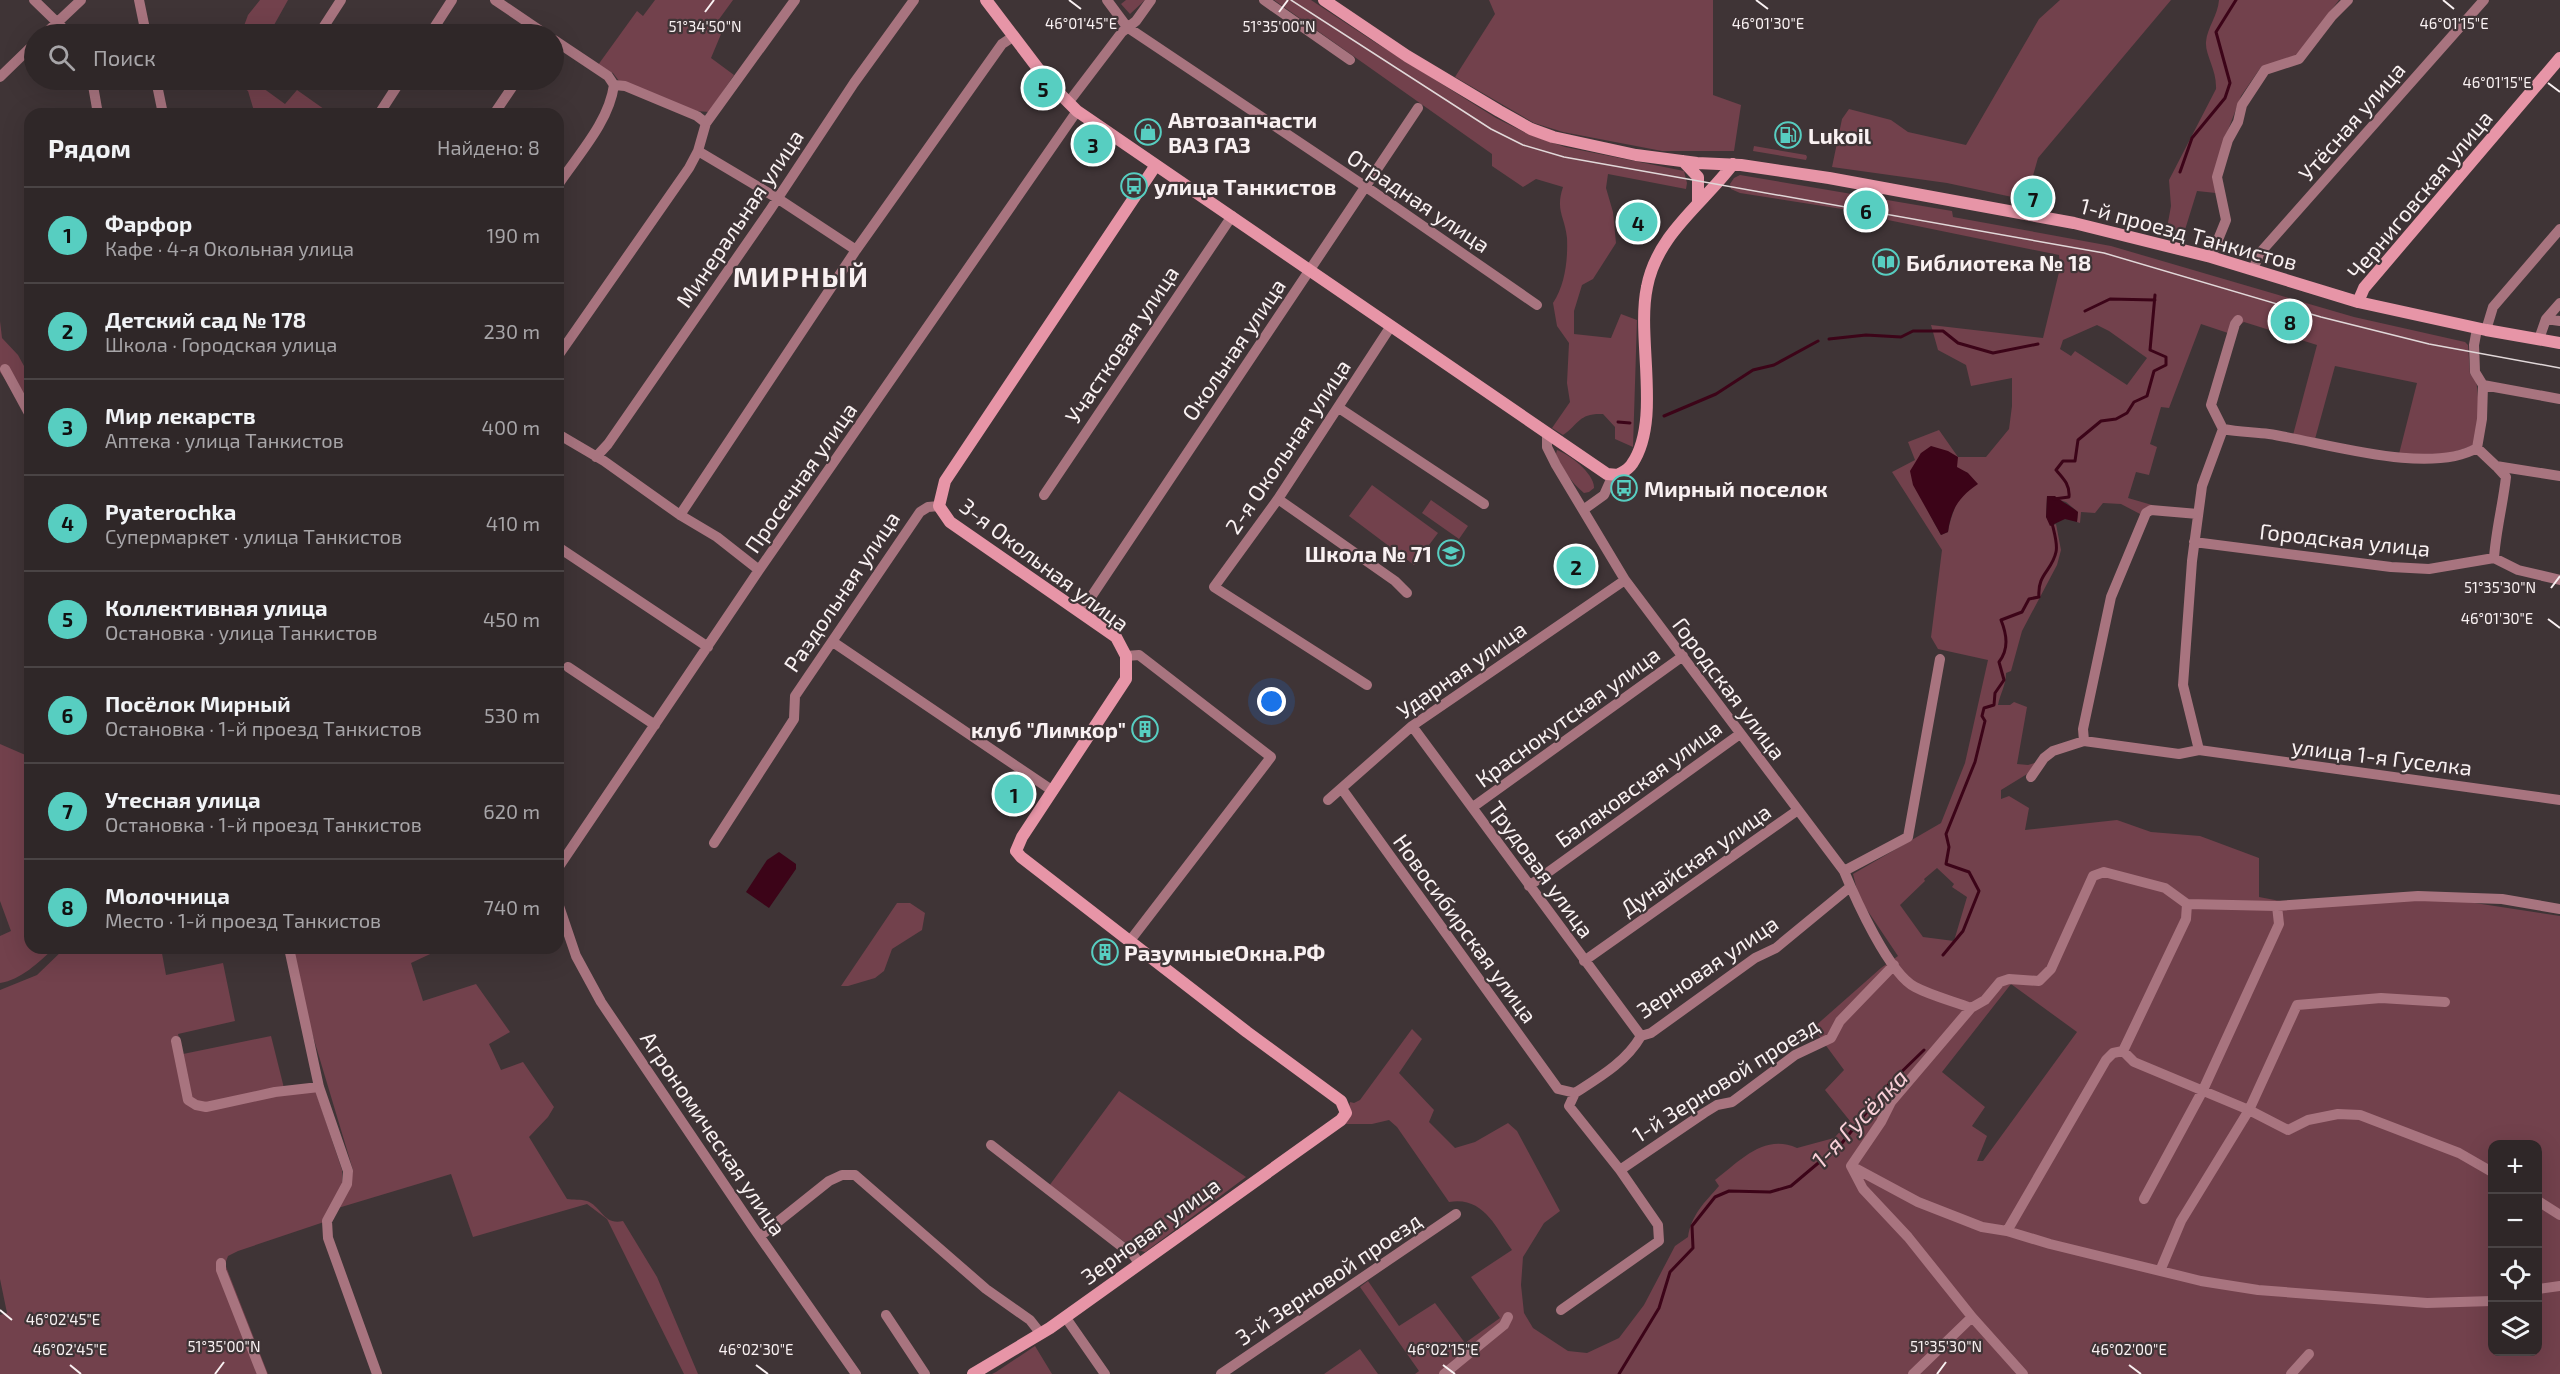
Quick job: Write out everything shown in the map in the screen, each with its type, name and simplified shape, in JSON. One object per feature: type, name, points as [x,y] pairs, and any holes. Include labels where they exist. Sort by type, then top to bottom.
[{"type":"main road","points":[[986,0],[1049,83],[1072,107],[1607,474],[1618,475],[1631,466],[1640,451],[1646,421],[1644,312],[1647,287],[1659,257],[1675,227],[1733,164]]},
{"type":"main road","name":"1-й проезд Танкистов","points":[[1324,0],[1407,56],[1531,129],[1601,148],[1683,161],[1733,164],[1829,178],[2028,213],[2211,257],[2358,302],[2482,330],[2560,343]]},
{"type":"main road","name":"Черниговская улица","points":[[2358,302],[2364,288],[2560,58]]},
{"type":"main road","points":[[1683,161],[1698,177],[1698,201]]},
{"type":"main road","points":[[939,506],[945,481],[1156,165]]},
{"type":"main road","name":"3-я Окольная улица","points":[[939,506],[950,522],[1116,637],[1126,656]]},
{"type":"main road","points":[[1126,656],[1126,679],[1022,837],[1016,850],[1026,864],[1129,942]]},
{"type":"main road","name":"Зерновая улица","points":[[973,1374],[1066,1317],[1341,1120],[1346,1113],[1341,1101],[1129,942]]},
{"type":"street","points":[[34,0],[57,24],[81,0]]},
{"type":"street","points":[[139,0],[145,24]]},
{"type":"street","points":[[325,24],[341,0]]},
{"type":"street","points":[[436,24],[452,0]]},
{"type":"street","points":[[495,0],[530,24]]},
{"type":"street","points":[[564,347],[689,168],[698,150],[706,123],[795,0]]},
{"type":"street","name":"Минеральная улица","points":[[596,457],[615,435],[848,92],[914,0]]},
{"type":"street","name":"Отрадная улица","points":[[1107,0],[1127,27],[1537,305]]},
{"type":"street","name":"Просечная улица","points":[[564,859],[1072,107],[1127,27],[1136,21],[1151,0]]},
{"type":"street","points":[[1264,0],[1350,60]]},
{"type":"street","points":[[2211,257],[2226,220],[2217,177],[2242,105],[2265,70],[2299,59],[2332,16],[2348,0]]},
{"type":"street","name":"Утёсная улица","points":[[2253,270],[2259,254],[2484,0]]},
{"type":"street","points":[[680,515],[856,250],[1002,44],[1014,36]]},
{"type":"street","points":[[564,47],[608,76],[614,85],[612,97],[600,123],[564,176]]},
{"type":"street","points":[[0,76],[24,53]]},
{"type":"street","points":[[614,85],[626,86],[697,116],[706,123]]},
{"type":"street","points":[[94,90],[97,108]]},
{"type":"street","points":[[158,90],[162,108]]},
{"type":"street","points":[[383,108],[395,90]]},
{"type":"street","points":[[498,108],[510,90]]},
{"type":"street","name":"Окольная улица","points":[[1081,612],[1418,108]]},
{"type":"street","points":[[698,150],[856,250]]},
{"type":"street","name":"Участковая улица","points":[[1044,495],[1232,216]]},
{"type":"street","points":[[2477,448],[2482,419],[2483,386],[2475,372],[2474,345],[2493,307],[2560,230]]},
{"type":"street","points":[[2539,339],[2546,319],[2560,303]]},
{"type":"street","points":[[2546,319],[2560,321]]},
{"type":"street","points":[[2199,750],[2183,686],[2194,542],[2202,486],[2223,429],[2211,405],[2238,320]]},
{"type":"street","name":"2-я Окольная улица","points":[[1367,686],[1214,587],[1278,499],[1391,326]]},
{"type":"street","points":[[5,369],[24,404]]},
{"type":"street","points":[[2483,386],[2560,399]]},
{"type":"street","points":[[1339,408],[1484,504]]},
{"type":"street","points":[[2223,429],[2266,434],[2398,458],[2439,459],[2468,453],[2477,448]]},
{"type":"street","name":"Городская улица","points":[[1547,433],[1547,447],[1624,580],[1844,871],[1859,907],[1901,977],[1914,987],[1971,1008]]},
{"type":"street","points":[[564,438],[717,537],[759,570]]},
{"type":"street","points":[[2477,448],[2506,477],[2494,558],[2518,570],[2560,580]]},
{"type":"street","points":[[2496,466],[2560,476]]},
{"type":"street","points":[[1583,510],[1604,495],[1613,475]]},
{"type":"street","points":[[1278,499],[1395,581],[1407,593]]},
{"type":"street","name":"Раздольная улица","points":[[714,843],[794,718],[795,696],[920,512],[928,507],[939,506]]},
{"type":"street","points":[[2084,741],[2085,718],[2112,597],[2146,513],[2151,510],[2198,514]]},
{"type":"street","name":"Городская улица","points":[[2194,542],[2420,569],[2494,558]]},
{"type":"street","points":[[564,551],[708,647]]},
{"type":"street","name":"Ударная улица","points":[[1328,800],[1412,726],[1624,580]]},
{"type":"street","points":[[833,642],[1053,791]]},
{"type":"street","points":[[1126,656],[1139,655],[1271,757],[1129,942]]},
{"type":"street","name":"Краснокутская улица","points":[[1473,807],[1683,656]]},
{"type":"street","points":[[1844,871],[1908,837],[1940,659]]},
{"type":"street","points":[[568,667],[655,725]]},
{"type":"street","name":"Трудовая улица","points":[[1412,726],[1641,1036]]},
{"type":"street","name":"Балаковская улица","points":[[1529,886],[1740,734]]},
{"type":"street","name":"улица 1-я Гуселка","points":[[2031,777],[2044,758],[2053,751],[2084,741],[2179,754],[2199,750],[2560,800]]},
{"type":"street","name":"Новосибирская улица","points":[[1342,789],[1558,1089],[1575,1093]]},
{"type":"street","name":"Дунайская улица","points":[[1584,961],[1798,810]]},
{"type":"street","points":[[1851,1166],[1881,1122],[1890,1102],[1971,1008],[1985,1000],[2000,982],[2009,979],[2039,981],[2051,969],[2093,876],[2104,872],[2165,888],[2187,904],[2277,906],[2418,896],[2502,899],[2560,909]]},
{"type":"street","name":"Зерновая улица","points":[[1575,1093],[1632,1052],[1641,1036],[1651,1033],[1755,958],[1776,948],[1850,887]]},
{"type":"street","points":[[2123,1051],[2186,919],[2187,904]]},
{"type":"street","points":[[2144,1198],[2203,1090],[2279,924],[2277,906]]},
{"type":"street","name":"Агрономическая улица","points":[[564,921],[576,956],[602,1002],[759,1236],[856,1374]]},
{"type":"street","points":[[290,954],[319,1087],[348,1171],[347,1184],[327,1221],[328,1238],[377,1374]]},
{"type":"street","name":"1-й Зерновой проезд","points":[[1620,1170],[1704,1113],[1732,1102],[1795,1055],[1831,1038],[1840,1021],[1894,965]]},
{"type":"street","points":[[2160,1271],[2181,1221],[2249,1110],[2297,1005],[2381,999],[2445,1002]]},
{"type":"street","points":[[176,1041],[189,1100],[196,1106],[206,1107],[275,1092],[319,1087]]},
{"type":"street","points":[[2123,1051],[2134,1062],[2249,1110],[2288,1130],[2308,1120],[2338,1114],[2360,1115],[2459,1153],[2488,1169]]},
{"type":"street","points":[[2007,1231],[2106,1060],[2113,1053],[2123,1051]]},
{"type":"street","points":[[1561,1310],[1659,1241],[1660,1235],[1658,1224],[1620,1170],[1569,1106],[1575,1093]]},
{"type":"street","points":[[992,1144],[1134,1256],[1139,1263]]},
{"type":"street","points":[[1851,1166],[1918,1202],[1982,1227],[2007,1231],[2160,1271],[2258,1290],[2427,1303],[2488,1301]]},
{"type":"street","points":[[1851,1166],[1863,1189],[1908,1237],[1972,1317],[2023,1374]]},
{"type":"street","points":[[759,1236],[829,1181],[842,1175],[855,1175],[986,1289],[1029,1320],[1041,1334]]},
{"type":"street","points":[[2542,1204],[2560,1215]]},
{"type":"street","name":"3-й Зерновой проезд","points":[[1221,1374],[1456,1214]]},
{"type":"street","points":[[221,1263],[221,1270],[262,1374]]},
{"type":"street","points":[[2542,1288],[2560,1286]]},
{"type":"street","points":[[886,1315],[925,1374]]},
{"type":"street","points":[[1066,1317],[1105,1374]]},
{"type":"street","points":[[1444,1374],[1504,1325],[1508,1317]]},
{"type":"street","points":[[1913,1374],[1972,1317]]},
{"type":"street","points":[[2291,1374],[2309,1354]]},
{"type":"shaded area","points":[[260,0],[288,0],[275,24],[245,24],[248,15]]},
{"type":"shaded area","points":[[655,0],[733,0],[717,22],[724,27],[711,58],[734,75],[709,112],[696,111],[619,81],[613,73],[598,65],[637,11],[643,16]]},
{"type":"shaded area","points":[[1126,0],[1145,0],[1130,14],[1121,4]]},
{"type":"shaded area","points":[[1274,0],[1311,0],[1496,118],[1528,134],[1565,147],[1684,171],[1686,189],[1608,174],[1606,188],[1613,212],[1616,243],[1593,279],[1582,285],[1574,311],[1574,334],[1611,338],[1621,314],[1637,320],[1633,447],[1615,439],[1615,427],[1603,414],[1584,417],[1563,435],[1552,428],[1570,402],[1567,383],[1569,343],[1557,326],[1553,303],[1563,280],[1567,255],[1566,230],[1560,208],[1563,187],[1536,179],[1523,187],[1492,166],[1492,154]]},
{"type":"shaded area","points":[[1489,0],[1713,0],[1713,95],[1741,105],[1734,151],[1662,151],[1563,132],[1534,123],[1455,77],[1495,14]]},
{"type":"shaded area","points":[[2060,0],[2171,0],[2038,158],[2026,200],[1947,183],[1832,167],[1842,119],[1849,109],[1891,120],[1908,132],[1966,145],[2039,19]]},
{"type":"shaded area","points":[[2219,0],[2339,0],[2297,55],[2261,67],[2241,96],[2225,138],[2216,193],[2197,191],[2184,233],[2167,228],[2171,206],[2169,180],[2216,89],[2215,75],[2206,42]]},
{"type":"shaded area","points":[[266,90],[285,104],[297,90],[322,108],[253,108],[248,91]]},
{"type":"shaded area","points":[[1754,146],[1807,157],[1806,160],[1753,151]]},
{"type":"shaded area","points":[[1740,175],[1952,211],[1953,217],[2111,246],[2354,317],[2465,342],[2468,345],[2470,374],[2476,378],[2479,407],[2474,445],[2439,457],[2399,454],[2417,383],[2335,366],[2315,439],[2293,435],[2317,345],[2244,322],[2228,333],[2201,324],[2169,408],[2161,407],[2150,444],[2157,447],[2149,475],[2136,472],[2128,498],[2152,505],[2142,515],[2121,504],[2103,503],[2095,513],[2081,512],[2080,523],[2077,522],[2078,512],[2066,502],[2047,496],[2046,517],[2052,526],[2056,524],[2061,550],[2057,565],[2022,631],[2011,671],[2006,673],[1998,705],[2010,705],[2014,702],[2027,707],[2017,764],[2028,765],[2038,762],[2032,771],[2001,790],[2001,799],[2009,796],[2029,808],[2025,830],[2117,820],[2151,832],[2200,836],[2259,858],[2259,897],[2280,901],[2416,894],[2560,916],[2560,1374],[1415,1374],[1419,1371],[1360,1287],[1368,1281],[1399,1326],[1435,1303],[1465,1343],[1500,1318],[1471,1277],[1512,1250],[1494,1223],[1479,1208],[1461,1201],[1449,1202],[1397,1127],[1389,1120],[1372,1124],[1346,1124],[1350,1102],[1360,1100],[1412,1029],[1422,1039],[1399,1073],[1434,1110],[1429,1122],[1455,1148],[1475,1142],[1508,1123],[1517,1131],[1560,1211],[1544,1223],[1523,1257],[1521,1285],[1524,1313],[1533,1328],[1568,1351],[1587,1353],[1619,1338],[1644,1305],[1675,1246],[1688,1237],[1695,1215],[1719,1186],[1715,1180],[1753,1151],[1774,1144],[1785,1144],[1797,1148],[1834,1138],[1850,1121],[1825,1090],[1844,1070],[1813,1028],[1881,968],[1898,956],[1859,898],[1853,874],[1941,823],[1965,763],[1988,660],[1938,649],[1931,637],[1942,550],[1892,472],[1915,460],[1908,442],[1939,430],[1958,457],[1986,457],[2009,429],[2012,378],[1971,386],[1966,365],[1938,350],[1931,325],[2043,338],[2060,268],[2059,255],[1888,220],[1887,216],[1740,193],[1731,189],[1730,184]],"holes":[[[2097,325],[2147,358],[2127,385],[2075,351],[2071,356],[2060,349],[2063,340]],[[1921,453],[1968,473],[1948,532],[1941,535],[1919,484],[1917,473]],[[1937,868],[1954,884],[1952,887],[1967,897],[1954,941],[1923,937],[1900,905]],[[2011,984],[2077,1032],[1983,1161],[1977,1161],[1987,1136],[1972,1126],[1985,1107],[1942,1072]]]},
{"type":"shaded area","points":[[0,321],[2,338],[18,355],[24,366],[24,409],[0,372]]},
{"type":"shaded area","points":[[1931,446],[1958,457],[1957,467],[1968,473],[1978,484],[1957,504],[1948,532],[1941,535],[1913,485],[1910,471],[1921,453]]},
{"type":"shaded area","points":[[1557,450],[1574,460],[1586,471],[1594,488],[1584,493],[1575,484],[1561,465],[1556,454]]},
{"type":"shaded area","points":[[1372,485],[1438,533],[1414,565],[1349,516]]},
{"type":"shaded area","points":[[2047,496],[2055,496],[2078,512],[2077,522],[2065,519],[2050,526],[2046,517]]},
{"type":"shaded area","points":[[1431,500],[1468,526],[1459,539],[1422,513]]},
{"type":"shaded area","points":[[0,744],[24,754],[24,954],[47,954],[22,974],[0,983],[0,936],[11,931],[0,901]]},
{"type":"shaded area","points":[[779,852],[796,864],[796,869],[769,908],[746,892],[767,860]]},
{"type":"shaded area","points":[[897,903],[910,903],[925,913],[922,930],[892,949],[884,971],[875,978],[841,986]]},
{"type":"shaded area","points":[[59,954],[162,954],[166,975],[223,963],[235,1021],[178,1034],[183,1054],[271,1036],[284,1088],[313,1083],[342,1170],[342,1184],[324,1222],[238,1251],[228,1256],[225,1264],[268,1374],[0,1374],[0,1315],[7,1313],[0,1279],[0,990],[37,975]]},
{"type":"shaded area","points":[[294,954],[430,954],[411,963],[423,1001],[476,984],[510,1032],[489,1044],[501,1070],[523,1062],[554,1107],[529,1137],[567,1199],[587,1201],[611,1221],[623,1221],[657,1277],[698,1374],[684,1374],[607,1219],[587,1204],[473,1237],[451,1174],[338,1208],[350,1186],[353,1170],[309,1023]]},
{"type":"shaded area","points":[[1119,1091],[1246,1177],[1145,1252],[1134,1249],[1049,1186]]},
{"type":"shaded area","points":[[1035,1346],[1052,1374],[992,1374],[996,1372]]},
{"type":"shaded area","points":[[1360,1349],[1378,1374],[1324,1374]]},
{"type":"waterway","name":"1-я Гусёлка","points":[[2180,172],[2192,138],[2225,98],[2230,83],[2216,32],[2236,0]]},
{"type":"waterway","name":"1-я Гусёлка","points":[[2054,499],[2069,497],[2064,479],[2056,470],[2063,461],[2075,461],[2078,440],[2101,421],[2116,419],[2127,413],[2134,402],[2147,396],[2154,371],[2166,365],[2166,357],[2150,350],[2155,295]]},
{"type":"waterway","points":[[2085,311],[2110,299],[2155,300]]},
{"type":"waterway","points":[[1829,339],[1866,335],[1901,337],[1913,331],[1943,331],[1958,343],[1993,353],[2038,344]]},
{"type":"waterway","points":[[1664,416],[1716,394],[1753,370],[1774,365],[1818,341]]},
{"type":"waterway","points":[[1618,422],[1630,423]]},
{"type":"waterway","name":"1-я Гусёлка","points":[[1943,955],[1963,931],[1979,891],[1969,872],[1946,864],[1949,847],[1946,834],[1975,762],[1985,721],[1982,716],[1984,708],[1994,705],[1995,693],[2004,680],[1999,662],[2006,642],[2001,620],[2022,612],[2029,599],[2039,597],[2040,583],[2056,552],[2052,523]]},
{"type":"waterway","name":"1-я Гусёлка","points":[[1619,1374],[1659,1308],[1670,1272],[1693,1248],[1692,1226],[1715,1197],[1729,1191],[1770,1192],[1791,1186],[1842,1143],[1890,1083],[1924,1050]]},
{"type":"tram line","points":[[1291,0],[1491,129],[1523,145],[1564,157],[2104,253],[2321,317],[2429,344],[2560,368]]},
{"type":"place","name":"Коллективная улица","points":[[1043,88]]},
{"type":"place","name":"Автозапчасти ВАЗ ГАЗ","points":[[1148,132]]},
{"type":"place","name":"Lukoil","points":[[1788,135]]},
{"type":"place","name":"Мир лекарств","points":[[1093,144]]},
{"type":"place","name":"улица Танкистов","points":[[1134,186]]},
{"type":"place","name":"Утесная улица","points":[[2033,198]]},
{"type":"place","name":"Посёлок Мирный","points":[[1866,210]]},
{"type":"place","name":"Pyaterochka","points":[[1638,222]]},
{"type":"place","name":"Библиотека № 18","points":[[1886,262]]},
{"type":"place","name":"Молочница","points":[[2290,321]]},
{"type":"place","name":"Мирный поселок","points":[[1624,488]]},
{"type":"place","name":"Школа № 71","points":[[1451,553]]},
{"type":"place","name":"Детский сад № 178","points":[[1576,566]]},
{"type":"place","name":"клуб \"Лимкор\"","points":[[1145,729]]},
{"type":"place","name":"Фарфор","points":[[1014,794]]},
{"type":"place","name":"РазумныеОкна.РФ","points":[[1105,952]]},
{"type":"district","name":"МИРНЫЙ","points":[[801,276]]}]
